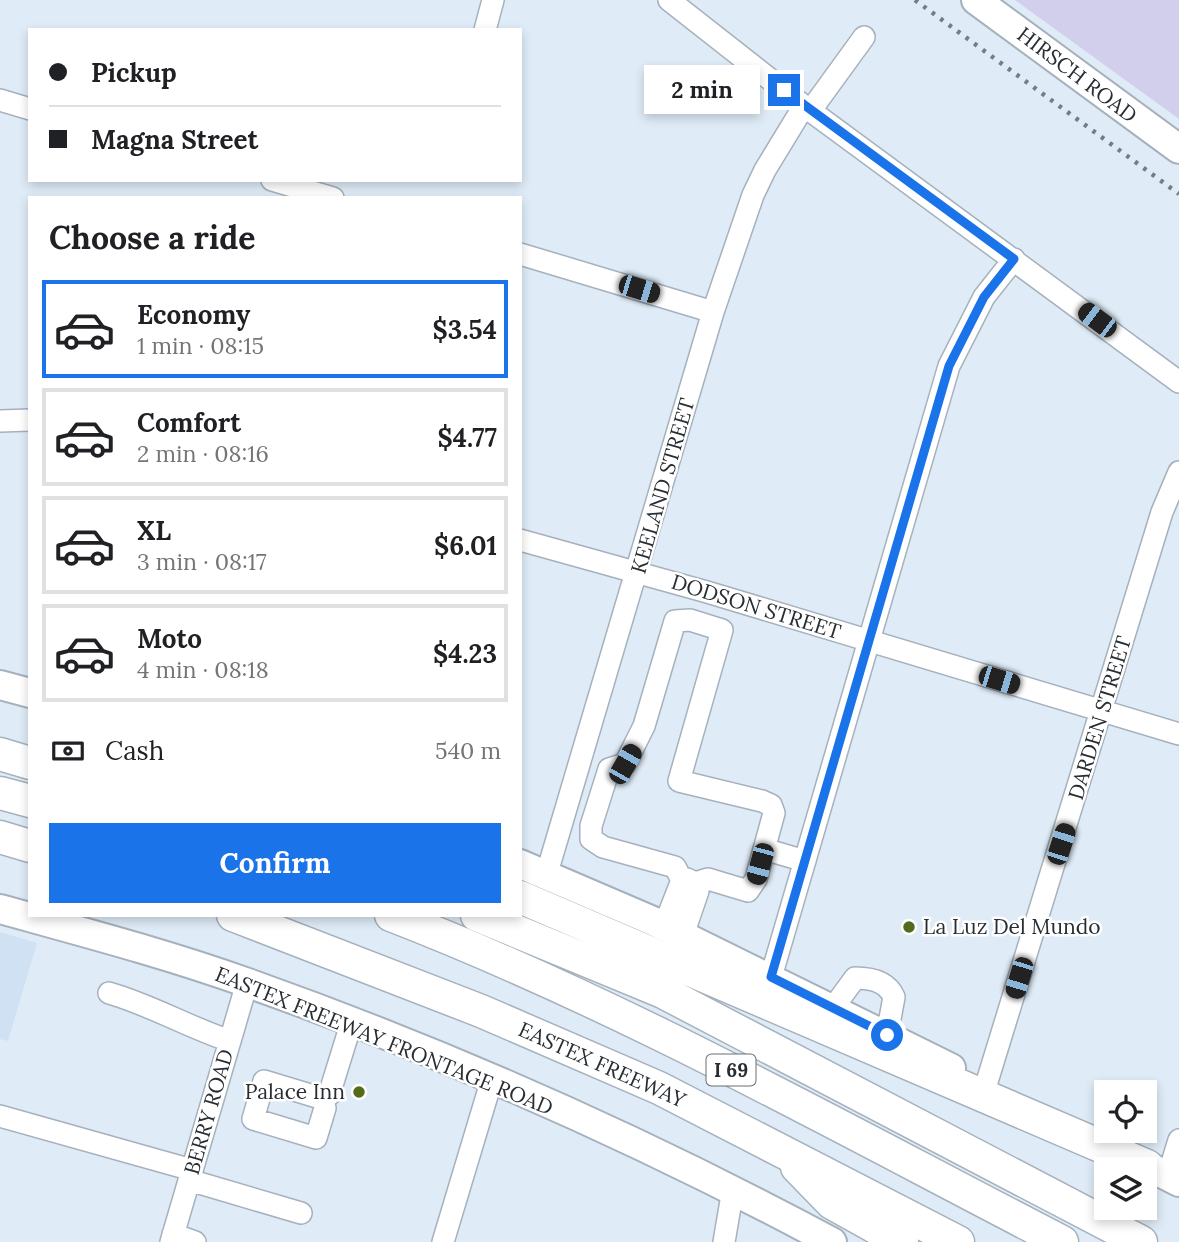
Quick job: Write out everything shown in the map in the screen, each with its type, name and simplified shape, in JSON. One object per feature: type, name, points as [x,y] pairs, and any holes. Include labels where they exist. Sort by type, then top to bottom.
[{"type":"highway","points":[[0,754],[28,762]]},
{"type":"highway","points":[[0,793],[28,800]]},
{"type":"highway","points":[[0,837],[28,845]]},
{"type":"highway","points":[[522,898],[1165,1175]]},
{"type":"highway","name":"EASTEX FREEWAY","points":[[238,917],[481,1011],[659,1088],[958,1242]]},
{"type":"highway","name":"I 69","points":[[396,917],[473,947],[605,1006],[1062,1242]]},
{"type":"highway","name":"I 69","points":[[482,917],[663,992],[1141,1242]]},
{"type":"highway","points":[[776,1146],[832,1203],[902,1242]]},
{"type":"main road","name":"HIRSCH ROAD","points":[[976,0],[1179,149]]},
{"type":"main road","points":[[0,685],[28,692]]},
{"type":"main road","points":[[522,865],[674,930],[1165,1175]]},
{"type":"main road","name":"EASTEX FREEWAY FRONTAGE ROAD","points":[[0,909],[247,983],[492,1079],[733,1189],[832,1242]]},
{"type":"street","points":[[486,28],[493,0]]},
{"type":"street","points":[[669,0],[808,108],[1179,382]]},
{"type":"street","name":"KEELAND STREET","points":[[547,876],[713,312],[753,195],[765,170],[808,108],[864,37]]},
{"type":"street","points":[[0,100],[28,108]]},
{"type":"street","points":[[279,182],[326,196]]},
{"type":"street","points":[[522,255],[713,312]]},
{"type":"street","points":[[771,977],[949,366],[984,297],[1014,259]]},
{"type":"street","points":[[0,421],[28,420]]},
{"type":"street","name":"DARDEN STREET","points":[[986,1085],[1162,512],[1179,472]]},
{"type":"street","name":"DODSON STREET","points":[[522,541],[707,592],[1179,733]]},
{"type":"street","points":[[699,622],[707,592]]},
{"type":"street","points":[[674,930],[698,891],[689,882],[675,867],[603,847],[591,839],[598,802],[610,769],[625,764],[644,726],[675,621],[699,622],[722,631],[679,781],[771,805],[774,813],[756,879],[748,891],[708,879],[689,882]]},
{"type":"street","points":[[572,794],[598,802]]},
{"type":"street","points":[[764,849],[805,861]]},
{"type":"street","points":[[833,1008],[855,978],[871,978],[887,987],[894,997],[887,1035]]},
{"type":"street","name":"BERRY ROAD","points":[[172,1238],[247,983]]},
{"type":"street","points":[[109,993],[148,1004],[189,1028],[230,1041]]},
{"type":"street","points":[[328,1099],[351,1024]]},
{"type":"street","points":[[443,1242],[492,1079]]},
{"type":"street","points":[[0,1116],[191,1175],[301,1213]]},
{"type":"street","points":[[1165,1175],[1179,1140]]},
{"type":"street","points":[[724,1242],[733,1189]]},
{"type":"street","points":[[172,1238],[195,1242]]},
{"type":"shaded area","points":[[1015,0],[1179,0],[1179,119]]},
{"type":"shaded area","points":[[0,932],[37,943],[8,1041],[0,1039]]},
{"type":"railway","points":[[915,0],[1179,194]]},
{"type":"place","name":"La Luz Del Mundo","points":[[909,927]]},
{"type":"place","name":"Palace Inn","points":[[359,1092]]},
{"type":"route","points":[[784,90],[1014,259],[970,319],[949,366],[771,977],[887,1035]]}]
